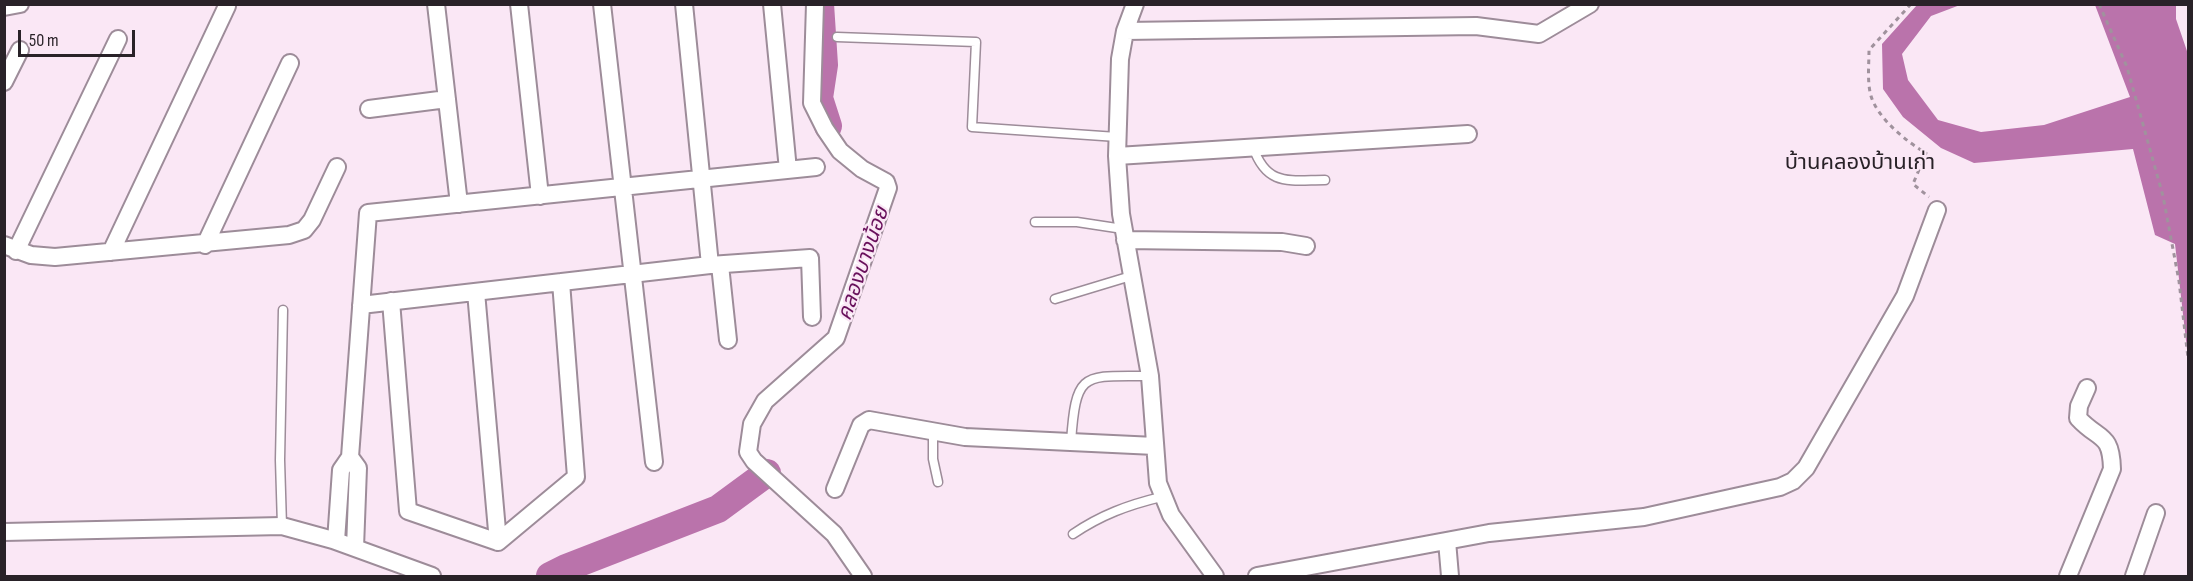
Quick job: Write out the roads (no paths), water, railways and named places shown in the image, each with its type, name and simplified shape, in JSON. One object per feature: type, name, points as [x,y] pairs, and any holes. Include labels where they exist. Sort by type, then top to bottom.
[{"type":"street","points":[[436,4],[459,204]]},
{"type":"street","points":[[519,4],[540,196]]},
{"type":"street","points":[[602,4],[654,462]]},
{"type":"street","points":[[684,4],[701,180],[728,340]]},
{"type":"street","points":[[772,4],[788,170]]},
{"type":"street","points":[[815,4],[812,103],[840,151],[855,164],[886,182],[888,188],[836,338],[765,401],[752,424],[748,452],[754,461],[834,534],[863,576]]},
{"type":"street","points":[[1135,4],[1125,31],[1120,59],[1117,156],[1124,235],[1150,376],[1161,497],[1177,524],[1215,576]]},
{"type":"street","points":[[1125,31],[1465,26],[1539,34],[1590,4]]},
{"type":"street","points":[[111,252],[227,6]]},
{"type":"street","points":[[118,39],[10,248],[55,257],[268,239],[304,230],[312,220],[337,167]]},
{"type":"street","points":[[4,82],[20,50]]},
{"type":"street","points":[[205,245],[290,63]]},
{"type":"street","points":[[369,109],[447,99]]},
{"type":"street","points":[[1117,156],[1468,134]]},
{"type":"street","points":[[336,541],[341,470],[350,457],[368,213],[816,167]]},
{"type":"street","points":[[1257,576],[1489,533],[1644,517],[1780,487],[1793,481],[1806,468],[1905,296],[1937,210]]},
{"type":"street","points":[[1124,235],[1281,242],[1306,246]]},
{"type":"street","points":[[361,305],[715,265],[810,258],[812,317]]},
{"type":"street","points":[[498,542],[576,477],[561,282]]},
{"type":"street","points":[[476,292],[498,542]]},
{"type":"street","points":[[391,301],[408,511],[498,542]]},
{"type":"street","points":[[2068,576],[2112,469],[2112,449],[2105,438],[2088,428],[2078,418],[2079,406],[2087,388]]},
{"type":"street","points":[[835,489],[865,421],[874,420],[965,437],[1155,446]]},
{"type":"street","points":[[350,457],[358,468],[355,548]]},
{"type":"street","points":[[2134,576],[2156,513]]},
{"type":"street","points":[[4,532],[282,526],[336,541],[432,576]]},
{"type":"street","points":[[1447,540],[1450,576]]},
{"type":"lane","points":[[837,37],[976,42],[972,128],[1117,137]]},
{"type":"lane","points":[[1253,147],[1259,165],[1278,178],[1325,180]]},
{"type":"lane","points":[[1035,222],[1077,222],[1124,235]]},
{"type":"lane","points":[[1055,299],[1131,276]]},
{"type":"lane","points":[[282,526],[280,460],[284,310]]},
{"type":"lane","points":[[1071,442],[1073,408],[1084,383],[1092,377],[1150,376]]},
{"type":"lane","points":[[933,432],[933,459],[938,482]]},
{"type":"lane","points":[[1073,534],[1097,518],[1125,506],[1161,497]]},
{"type":"waterway","name":"คลองบางน้อย","points":[[820,4],[824,65],[819,98],[828,126]]},
{"type":"waterway","points":[[550,576],[718,509],[767,473]]},
{"type":"district","name":"บ้านคลองบ้านเก่า","points":[[1860,163]]}]
